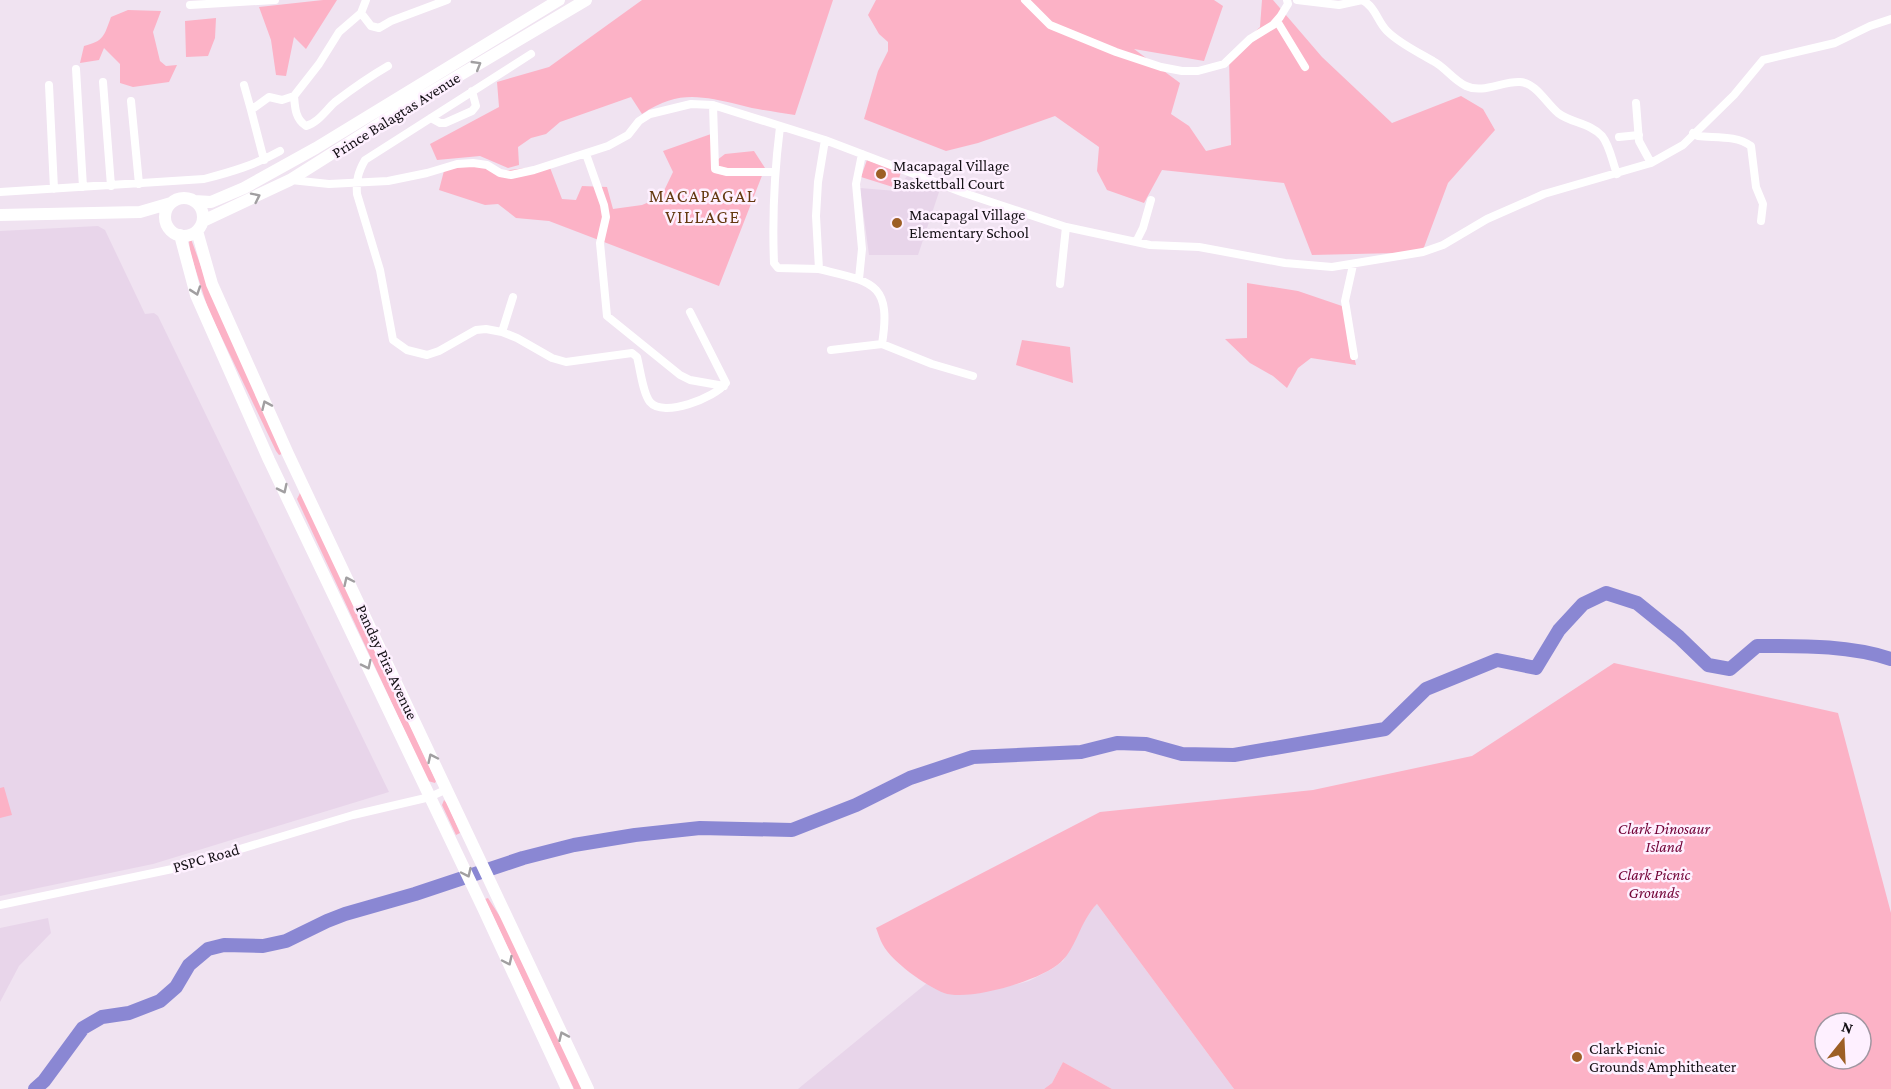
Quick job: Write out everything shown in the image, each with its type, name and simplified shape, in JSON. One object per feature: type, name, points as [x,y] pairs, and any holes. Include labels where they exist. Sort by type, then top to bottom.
[{"type":"main road","name":"Prince Balagtas Avenue","points":[[194,201],[211,202],[244,188],[316,148],[559,0]]},
{"type":"main road","name":"Prince Balagtas Avenue","points":[[200,226],[290,180],[401,110],[586,0]]},
{"type":"main road","points":[[0,215],[140,212],[183,198],[194,201],[202,210],[200,226],[186,235],[180,235],[167,225],[140,212]]},
{"type":"main road","points":[[167,225],[166,213],[171,203]]},
{"type":"main road","name":"Panday Pira Avenue","points":[[200,226],[212,284],[288,454],[588,1089]]},
{"type":"main road","name":"Panday Pira Avenue","points":[[180,235],[196,295],[269,460],[451,839],[567,1089]]},
{"type":"main road","points":[[269,460],[288,454]]},
{"type":"street","points":[[190,5],[275,0]]},
{"type":"street","points":[[251,110],[269,97],[282,100],[294,96],[320,64],[339,32],[361,13],[366,0]]},
{"type":"street","points":[[361,13],[371,26],[379,28],[391,21],[447,0]]},
{"type":"street","points":[[1025,0],[1050,25],[1116,52],[1161,67],[1198,71],[1224,64],[1250,39],[1273,25],[1288,4],[1287,0]]},
{"type":"street","points":[[1296,0],[1339,5],[1362,0],[1373,7],[1381,24],[1389,33],[1434,61],[1466,86],[1480,88],[1516,82],[1526,83],[1566,119],[1587,125],[1601,135],[1606,142],[1617,174]]},
{"type":"street","points":[[290,180],[329,184],[356,183],[414,176],[447,166],[473,163],[487,165],[500,173],[511,175],[534,171],[608,146],[628,135],[639,121],[650,114],[690,104],[713,105],[825,140],[964,194],[1066,227],[1136,242],[1199,247],[1285,263],[1332,267],[1353,265],[1431,250],[1505,211],[1544,194],[1651,163],[1674,152],[1734,95],[1763,60],[1835,43],[1881,21],[1891,19]]},
{"type":"street","points":[[1277,21],[1305,67]]},
{"type":"street","points":[[531,54],[365,160],[358,172],[357,194],[380,270],[393,340],[407,350],[427,355],[439,351],[476,330],[502,332],[536,347],[552,358],[566,362],[632,353],[637,357],[647,397],[651,404],[656,407],[676,406],[707,398],[724,386],[726,380],[690,312]]},
{"type":"street","points":[[294,96],[295,109],[301,123],[306,126],[313,124],[334,103],[362,81],[388,66]]},
{"type":"street","points":[[76,69],[83,187]]},
{"type":"street","points":[[103,82],[111,186]]},
{"type":"street","points":[[49,85],[54,189]]},
{"type":"street","points":[[244,86],[264,160]]},
{"type":"street","points":[[431,118],[445,123],[472,111],[476,106],[472,91]]},
{"type":"street","points":[[131,101],[139,184]]},
{"type":"street","points":[[1636,103],[1639,135],[1644,152],[1651,163]]},
{"type":"street","points":[[713,105],[715,169],[726,172],[774,172]]},
{"type":"street","points":[[780,127],[774,172],[775,266],[819,268],[859,279],[877,290],[882,299],[885,326],[882,344]]},
{"type":"street","points":[[1693,134],[1732,138],[1751,146],[1756,187],[1763,204],[1761,221]]},
{"type":"street","points":[[1619,137],[1639,135]]},
{"type":"street","points":[[819,268],[816,216],[818,182],[825,140]]},
{"type":"street","points":[[0,192],[204,179],[235,172],[280,151]]},
{"type":"street","points":[[586,154],[606,217],[600,243],[608,316],[680,375],[690,380],[724,386]]},
{"type":"street","points":[[859,279],[861,249],[856,184],[862,154]]},
{"type":"street","points":[[1136,242],[1143,228],[1151,200]]},
{"type":"street","points":[[1060,284],[1066,227]]},
{"type":"street","points":[[1353,265],[1345,301],[1354,356]]},
{"type":"street","points":[[502,332],[513,297]]},
{"type":"street","points":[[831,350],[882,344],[932,364],[973,376]]},
{"type":"street","name":"PSPC Road","points":[[0,905],[177,868],[410,800],[445,785]]},
{"type":"shaded area","name":"Macapagal Village Elementary School","points":[[907,176],[941,186],[918,255],[869,255],[860,188],[896,191]]},
{"type":"shaded area","points":[[98,226],[105,230],[145,314],[154,313],[158,316],[389,792],[153,864],[0,896],[0,231]]},
{"type":"shaded area","points":[[1097,904],[1234,1089],[1112,1089],[1063,1062],[1052,1083],[1044,1089],[798,1089],[927,983],[945,993],[1018,984],[1052,969],[1063,961],[1087,915]]},
{"type":"shaded area","points":[[48,918],[51,933],[19,966],[0,1002],[0,928]]},
{"type":"green space","points":[[337,0],[306,49],[294,37],[286,76],[276,75],[271,40],[259,7]]},
{"type":"green space","points":[[642,0],[833,0],[795,115],[713,99],[690,97],[667,101],[642,114],[631,97],[560,122],[546,134],[531,138],[518,147],[519,165],[508,168],[480,156],[437,160],[430,144],[499,107],[497,82],[549,67]]},
{"type":"green space","points":[[876,0],[1214,0],[1223,6],[1204,61],[1134,49],[1180,83],[1171,114],[1189,126],[1206,151],[1231,145],[1229,57],[1260,27],[1262,0],[1273,0],[1322,57],[1392,123],[1461,96],[1483,109],[1495,130],[1448,183],[1423,250],[1397,253],[1312,255],[1284,183],[1162,170],[1144,203],[1107,190],[1097,171],[1099,147],[1055,116],[978,143],[946,151],[864,119],[878,71],[888,51],[888,42],[879,34],[868,15]]},
{"type":"green space","points":[[128,10],[161,11],[153,32],[160,61],[166,66],[177,65],[169,82],[133,87],[120,83],[120,64],[104,48],[99,60],[80,63],[84,46],[102,37],[111,17]]},
{"type":"green space","points":[[216,18],[215,38],[208,56],[186,57],[185,21]]},
{"type":"green space","points":[[711,134],[712,164],[725,154],[754,151],[765,168],[719,286],[549,221],[516,218],[498,204],[485,205],[439,190],[445,167],[477,163],[503,171],[549,165],[562,199],[576,200],[582,186],[607,187],[613,209],[642,205],[661,197],[673,172],[663,151]]},
{"type":"green space","name":"Macapagal Village Baskettball Court","points":[[867,160],[901,172],[896,188],[861,177]]},
{"type":"green space","points":[[191,239],[207,283],[282,454],[279,455],[276,451],[208,309],[190,252],[189,241]]},
{"type":"green space","points":[[1247,283],[1298,291],[1342,306],[1356,365],[1311,358],[1298,368],[1287,388],[1273,376],[1250,363],[1225,339],[1247,338]]},
{"type":"green space","points":[[1022,340],[1070,347],[1073,383],[1016,365]]},
{"type":"green space","points":[[302,493],[435,783],[428,781],[297,499]]},
{"type":"green space","name":"Clark Picnic Grounds","points":[[1614,663],[1838,713],[1891,913],[1891,1089],[1234,1089],[1097,904],[1086,918],[1066,956],[1052,969],[1005,988],[970,994],[944,993],[919,979],[887,951],[876,928],[1100,812],[1313,790],[1472,756]]},
{"type":"green space","points":[[4,787],[12,815],[0,818],[0,788]]},
{"type":"green space","points":[[444,800],[460,833],[456,835],[442,805]]},
{"type":"green space","points":[[488,898],[510,932],[583,1089],[574,1089],[485,899]]},
{"type":"green space","points":[[1063,1062],[1112,1089],[1044,1089],[1052,1083]]},
{"type":"waterway","points":[[35,1089],[44,1081],[83,1028],[102,1017],[129,1013],[160,1001],[176,987],[189,965],[208,949],[224,945],[263,946],[286,941],[345,914],[415,894],[523,858],[574,845],[700,828],[792,830],[856,805],[910,778],[973,757],[1081,752],[1117,743],[1146,744],[1182,754],[1234,755],[1385,729],[1426,689],[1497,660],[1536,668],[1559,630],[1583,604],[1606,593],[1637,603],[1679,637],[1708,665],[1730,669],[1757,646],[1842,649],[1891,659]]},
{"type":"place","name":"Macapagal Village Baskettball Court","points":[[881,174]]},
{"type":"place","name":"Macapagal Village Elementary School","points":[[897,223]]},
{"type":"place","name":"Clark Picnic Grounds Amphitheater","points":[[1577,1057]]},
{"type":"district","name":"MACAPAGAL VILLAGE","points":[[703,206]]},
{"type":"park label","name":"Clark Dinosaur Island","points":[[1664,837]]}]
